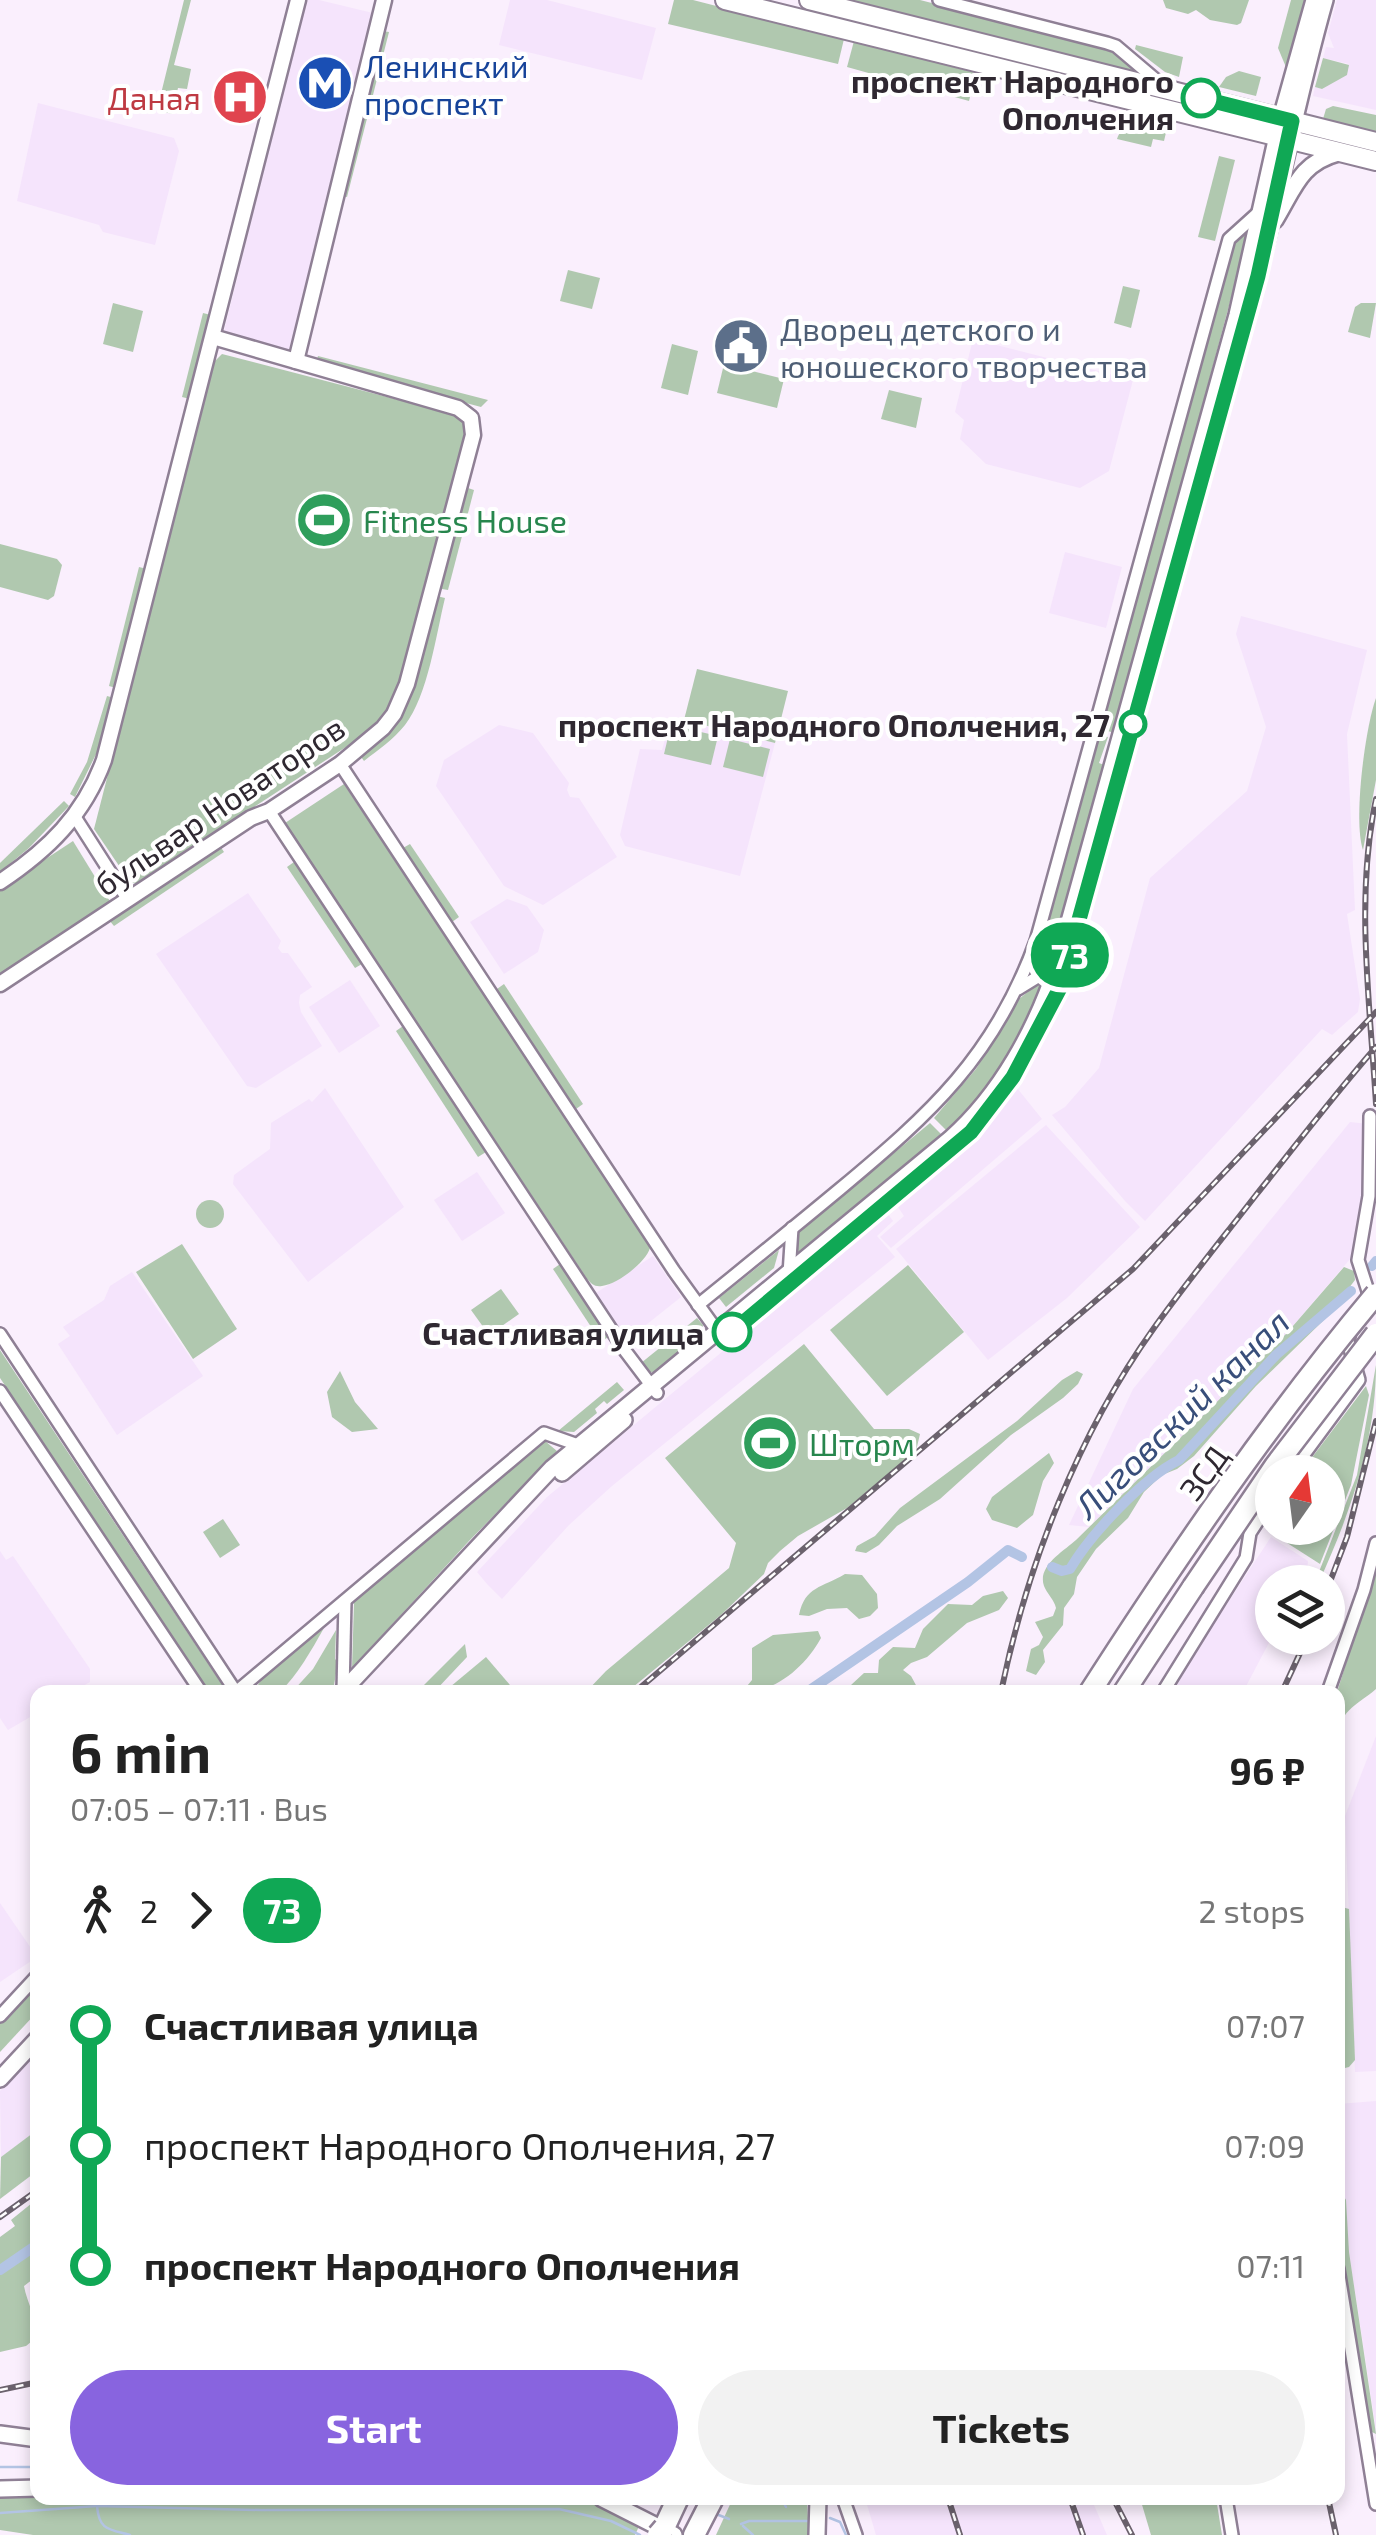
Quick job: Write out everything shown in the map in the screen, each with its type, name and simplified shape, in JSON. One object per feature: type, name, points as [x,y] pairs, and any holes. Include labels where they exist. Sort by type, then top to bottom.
[{"type":"highway","name":"ЗСД","points":[[1095,1685],[1161,1582],[1248,1460],[1376,1294]]},
{"type":"highway","name":"ЗСД","points":[[1129,1685],[1276,1466],[1376,1334]]},
{"type":"highway","points":[[677,2534],[678,2505]]},
{"type":"highway","points":[[677,2534],[705,2505]]},
{"type":"main road","points":[[726,0],[1376,161]]},
{"type":"main road","points":[[809,0],[1376,142]]},
{"type":"main road","points":[[720,1336],[970,1120],[1012,1062],[1040,1008],[1057,965],[1237,315],[1314,0]]},
{"type":"main road","points":[[1287,119],[1325,0]]},
{"type":"main road","points":[[349,1685],[512,1508],[578,1445],[654,1389],[962,1141],[1013,1077],[1048,1014],[1067,967],[1270,228],[1282,140]]},
{"type":"main road","points":[[1270,228],[1305,170],[1323,157],[1338,153]]},
{"type":"main road","points":[[362,1685],[539,1494],[654,1389]]},
{"type":"main road","points":[[0,2063],[30,2031]]},
{"type":"main road","points":[[0,2079],[30,2047]]},
{"type":"main road","points":[[0,2432],[30,2430]]},
{"type":"main road","points":[[0,2432],[30,2438]]},
{"type":"main road","points":[[0,2489],[30,2488]]},
{"type":"main road","points":[[615,2505],[677,2534]]},
{"type":"main road","points":[[817,2534],[818,2505]]},
{"type":"street","name":"бульвар Новаторов","points":[[0,882],[45,848],[75,818],[96,781],[109,744],[298,0]]},
{"type":"street","points":[[213,337],[296,361],[384,0]]},
{"type":"street","points":[[939,0],[1107,42],[1169,90]]},
{"type":"street","points":[[698,1306],[934,1107],[971,1064],[1015,991],[1036,941],[1230,238],[1260,212]]},
{"type":"street","name":"бульвар Новаторов","points":[[0,984],[251,818],[269,811],[340,764],[383,728],[408,684],[473,426],[471,418],[458,408],[296,361]]},
{"type":"street","points":[[340,764],[720,1336]]},
{"type":"street","points":[[269,811],[654,1389]]},
{"type":"street","points":[[75,818],[128,900]]},
{"type":"street","points":[[1015,991],[1057,965]]},
{"type":"street","points":[[1304,1455],[1359,1380],[1348,1334],[1369,1301],[1358,1260],[1370,1196],[1370,1116]]},
{"type":"street","points":[[788,1274],[792,1228]]},
{"type":"street","points":[[0,1334],[231,1685]]},
{"type":"street","points":[[0,1391],[196,1685]]},
{"type":"street","points":[[244,1685],[544,1433],[578,1445]]},
{"type":"street","points":[[1167,1685],[1246,1558],[1255,1525]]},
{"type":"street","points":[[1330,1685],[1376,1542]]},
{"type":"street","points":[[343,1685],[345,1601]]},
{"type":"street","points":[[0,2016],[30,1984]]},
{"type":"street","points":[[1345,2312],[1376,2504]]},
{"type":"street","points":[[846,2505],[856,2535]]},
{"type":"street","points":[[1227,2505],[1232,2535]]},
{"type":"shaded area","points":[[306,0],[373,13],[289,351],[223,335]]},
{"type":"shaded area","points":[[510,0],[547,0],[656,28],[642,80],[499,45]]},
{"type":"shaded area","points":[[1337,0],[1376,0],[1376,110],[1313,96],[1315,87],[1323,89],[1349,64],[1323,58],[1326,47],[1334,48],[1328,33]]},
{"type":"shaded area","points":[[38,103],[174,138],[179,151],[155,245],[103,232],[99,225],[17,201]]},
{"type":"shaded area","points":[[973,339],[1133,380],[1109,471],[1080,488],[986,464],[960,439],[964,420],[955,412]]},
{"type":"shaded area","points":[[1065,552],[1122,567],[1106,628],[1049,613]]},
{"type":"shaded area","points":[[1241,616],[1367,650],[1347,734],[1355,910],[1347,914],[1360,999],[1358,1012],[1332,1035],[1322,1029],[1145,1221],[1052,1115],[1065,1107],[1099,1068],[1150,878],[1247,791],[1266,727],[1236,634]]},
{"type":"shaded area","points":[[671,717],[775,743],[740,876],[625,846],[620,835],[640,749],[662,750]]},
{"type":"shaded area","points":[[499,725],[533,733],[569,783],[570,797],[579,798],[617,857],[543,905],[504,886],[436,786],[444,760]]},
{"type":"shaded area","points":[[248,893],[281,941],[278,948],[288,953],[312,987],[300,995],[299,1003],[322,1046],[256,1088],[247,1086],[156,954]]},
{"type":"shaded area","points":[[507,899],[527,906],[544,930],[538,952],[504,974],[470,922]]},
{"type":"shaded area","points":[[350,980],[380,1026],[339,1053],[309,1007]]},
{"type":"shaded area","points":[[325,1088],[404,1207],[308,1282],[233,1184],[234,1175],[270,1149],[271,1123],[309,1099],[312,1102]]},
{"type":"shaded area","points":[[1017,1088],[1042,1119],[891,1248],[880,1237],[904,1216],[896,1204],[958,1152]]},
{"type":"shaded area","points":[[1350,1122],[1368,1124],[1357,1251],[1286,1334],[1089,1527],[1069,1525],[1133,1389]]},
{"type":"shaded area","points":[[1046,1125],[1140,1227],[1067,1298],[988,1360],[896,1249]]},
{"type":"shaded area","points":[[477,1172],[505,1213],[462,1241],[434,1200]]},
{"type":"shaded area","points":[[888,1214],[893,1221],[877,1236],[895,1257],[612,1486],[569,1525],[502,1599],[487,1584],[477,1572],[547,1497]]},
{"type":"shaded area","name":"Счастливая улица","points":[[653,1256],[681,1297],[627,1340],[596,1293]]},
{"type":"shaded area","points":[[132,1272],[203,1376],[117,1435],[58,1344],[70,1336],[63,1327],[104,1300],[110,1286]]},
{"type":"shaded area","points":[[1266,1545],[1283,1545],[1308,1561],[1308,1565],[1255,1565],[1255,1655],[1263,1655],[1247,1685],[1174,1685]]},
{"type":"shaded area","points":[[0,1551],[6,1560],[13,1556],[90,1669],[90,1682],[30,1685],[30,1717],[8,1730],[0,1718]]},
{"type":"shaded area","points":[[1376,1736],[1376,2071],[1355,2072],[1345,1816]]},
{"type":"shaded area","points":[[0,1903],[30,1947],[30,1962],[0,1982]]},
{"type":"shaded area","points":[[30,2058],[30,2135],[1,2157],[0,2091]]},
{"type":"shaded area","points":[[1376,2101],[1376,2452],[1349,2252],[1345,2103]]},
{"type":"shaded area","points":[[867,2505],[1094,2505],[1107,2535],[876,2535]]},
{"type":"green space","points":[[184,0],[191,0],[174,65],[191,69],[187,89],[178,88],[172,114],[157,110]]},
{"type":"green space","points":[[674,0],[693,0],[844,39],[838,64],[668,24]]},
{"type":"green space","points":[[843,0],[920,0],[1105,47],[1140,74]]},
{"type":"green space","points":[[1163,0],[1249,0],[1237,25],[1210,20],[1196,10],[1188,14],[1166,8]]},
{"type":"green space","points":[[1291,0],[1308,0],[1288,72],[1278,48]]},
{"type":"green space","points":[[383,31],[389,32],[347,197],[341,196]]},
{"type":"green space","points":[[854,41],[976,73],[969,101],[847,67]]},
{"type":"green space","points":[[1136,45],[1183,57],[1179,77],[1165,72],[1135,49]]},
{"type":"green space","points":[[1323,58],[1349,65],[1347,75],[1322,89],[1315,87]]},
{"type":"green space","points":[[1239,71],[1261,77],[1256,96],[1219,87],[1226,77]]},
{"type":"green space","points":[[1333,106],[1376,115],[1376,134],[1323,119],[1326,109]]},
{"type":"green space","points":[[1154,121],[1168,124],[1164,141],[1153,139],[1151,147],[1117,139],[1127,126]]},
{"type":"green space","points":[[1219,156],[1235,160],[1215,241],[1198,237]]},
{"type":"green space","points":[[1250,227],[1115,733],[1100,729],[1237,237]]},
{"type":"green space","points":[[568,270],[600,278],[592,309],[560,301]]},
{"type":"green space","points":[[1123,286],[1140,290],[1131,328],[1114,323]]},
{"type":"green space","points":[[113,303],[143,311],[133,352],[103,344]]},
{"type":"green space","points":[[1376,303],[1370,338],[1348,332],[1355,307]]},
{"type":"green space","points":[[203,313],[211,315],[190,399],[182,397]]},
{"type":"green space","points":[[672,344],[698,351],[688,395],[661,388]]},
{"type":"green space","points":[[222,354],[464,417],[466,431],[401,682],[386,710],[349,745],[136,884],[130,882],[94,829],[213,363]]},
{"type":"green space","points":[[318,356],[488,400],[481,407],[316,363]]},
{"type":"green space","points":[[724,364],[784,379],[777,408],[717,393]]},
{"type":"green space","points":[[889,390],[922,398],[916,428],[881,419]]},
{"type":"green space","points":[[465,487],[474,490],[448,590],[442,589],[442,579]]},
{"type":"green space","points":[[0,544],[57,559],[62,565],[54,596],[48,600],[0,587]]},
{"type":"green space","points":[[139,567],[147,569],[116,688],[109,686]]},
{"type":"green space","points":[[437,596],[445,598],[420,698],[401,730],[364,761],[359,754],[399,718],[408,703]]},
{"type":"green space","points":[[697,669],[788,691],[775,743],[684,720]]},
{"type":"green space","points":[[107,696],[114,698],[101,744],[75,797],[70,794],[87,762]]},
{"type":"green space","points":[[1376,698],[1376,780],[1363,850],[1359,818],[1362,774]]},
{"type":"green space","points":[[671,725],[718,736],[711,765],[664,754]]},
{"type":"green space","points":[[1098,735],[1108,737],[1099,763],[1104,765],[1051,960],[1031,975]]},
{"type":"green space","points":[[730,739],[770,749],[763,777],[723,767]]},
{"type":"green space","points":[[344,784],[648,1243],[650,1248],[643,1260],[616,1281],[597,1286],[587,1279],[285,823]]},
{"type":"green space","points":[[64,801],[69,806],[0,872],[0,863]]},
{"type":"green space","points":[[73,841],[111,903],[0,975],[0,889]]},
{"type":"green space","points":[[410,844],[459,917],[452,922],[403,848]]},
{"type":"green space","points":[[220,846],[224,852],[114,926],[109,920]]},
{"type":"green space","points":[[294,862],[362,964],[355,968],[287,867]]},
{"type":"green space","points":[[1046,977],[1005,1059],[949,1133],[934,1118],[976,1069],[1019,999]]},
{"type":"green space","points":[[504,984],[583,1104],[576,1109],[497,989]]},
{"type":"green space","points":[[403,1026],[486,1152],[478,1157],[396,1031]]},
{"type":"green space","points":[[930,1123],[944,1137],[796,1259],[797,1234]]},
{"type":"green space","points":[[210,1200],[220,1204],[224,1214],[220,1224],[210,1228],[200,1224],[196,1214],[200,1204]]},
{"type":"green space","points":[[182,1244],[237,1329],[193,1359],[136,1272]]},
{"type":"green space","points":[[779,1250],[774,1268],[726,1307],[719,1298]]},
{"type":"green space","points":[[560,1264],[608,1337],[601,1342],[553,1269]]},
{"type":"green space","points":[[908,1265],[964,1332],[887,1396],[830,1330]]},
{"type":"green space","points":[[1344,1267],[1354,1271],[1355,1280],[1327,1317],[1256,1386],[1194,1456],[1162,1475],[1144,1492],[1128,1518],[1096,1549],[1077,1577],[1074,1594],[1064,1608],[1063,1625],[1043,1650],[1045,1662],[1036,1675],[1026,1671],[1031,1649],[1043,1637],[1035,1622],[1053,1616],[1056,1608],[1044,1586],[1048,1566],[1286,1334]]},
{"type":"green space","points":[[501,1289],[519,1314],[489,1335],[471,1310]]},
{"type":"green space","points":[[697,1318],[703,1325],[701,1335],[655,1372],[647,1372],[641,1363]]},
{"type":"green space","points":[[804,1344],[874,1429],[909,1429],[920,1434],[916,1451],[847,1508],[780,1551],[764,1574],[722,1614],[636,1685],[593,1685],[729,1568],[736,1543],[665,1458]]},
{"type":"green space","points":[[0,1350],[222,1685],[204,1685],[0,1378]]},
{"type":"green space","points":[[1376,1365],[1366,1449],[1345,1518],[1345,1506],[1357,1475]]},
{"type":"green space","points":[[340,1371],[355,1402],[378,1429],[352,1432],[332,1417],[327,1392]]},
{"type":"green space","points":[[1077,1371],[1083,1374],[1078,1384],[1011,1435],[940,1499],[897,1526],[866,1553],[855,1551],[900,1508]]},
{"type":"green space","points":[[617,1382],[624,1390],[607,1404],[604,1401],[595,1409],[597,1413],[574,1432],[558,1431]]},
{"type":"green space","points":[[1366,1386],[1369,1395],[1345,1500],[1345,1455],[1314,1455]]},
{"type":"green space","points":[[545,1441],[557,1451],[352,1668],[354,1602],[370,1581],[381,1578],[394,1567],[393,1561],[414,1549]]},
{"type":"green space","points":[[1049,1453],[1054,1463],[1043,1481],[1033,1515],[1017,1528],[992,1520],[986,1509],[992,1497]]},
{"type":"green space","points":[[223,1519],[240,1545],[220,1558],[203,1532]]},
{"type":"green space","points":[[1290,1545],[1327,1545],[1320,1564]]},
{"type":"green space","points":[[1330,1545],[1334,1545],[1326,1565],[1322,1565]]},
{"type":"green space","points":[[1376,1570],[1376,1689],[1345,1717],[1345,1685],[1339,1685]]},
{"type":"green space","points":[[845,1574],[862,1575],[877,1594],[878,1608],[870,1616],[859,1619],[847,1608],[799,1615],[810,1593]]},
{"type":"green space","points":[[1003,1591],[1008,1598],[999,1610],[967,1623],[927,1657],[903,1670],[916,1685],[851,1685],[864,1673],[878,1673],[879,1660],[893,1647],[915,1648],[923,1629],[948,1604],[972,1605],[983,1596]]},
{"type":"green space","points":[[324,1628],[286,1685],[258,1685]]},
{"type":"green space","points":[[336,1630],[338,1662],[334,1685],[298,1685],[313,1669]]},
{"type":"green space","points":[[818,1631],[821,1638],[788,1676],[773,1685],[748,1685],[752,1680],[752,1648],[773,1635]]},
{"type":"green space","points":[[465,1644],[467,1657],[441,1685],[424,1685]]},
{"type":"green space","points":[[486,1657],[510,1685],[452,1685]]},
{"type":"green space","points":[[1345,1908],[1349,1909],[1355,2060],[1345,2068]]},
{"type":"green space","points":[[30,1991],[30,2020],[0,2052],[0,2023]]},
{"type":"green space","points":[[30,2135],[30,2176],[0,2199],[1,2157]]},
{"type":"green space","points":[[1345,2198],[1349,2252],[1376,2434],[1370,2431],[1348,2309]]},
{"type":"green space","points":[[30,2205],[30,2281],[24,2286],[30,2306],[30,2343],[0,2352],[0,2237],[15,2226],[11,2220]]},
{"type":"green space","points":[[30,2495],[30,2505],[595,2505],[641,2522],[635,2535],[33,2535],[0,2530],[0,2496]]},
{"type":"green space","points":[[730,2505],[807,2505],[809,2535],[716,2535]]},
{"type":"green space","points":[[1142,2505],[1217,2505],[1222,2535],[1151,2535]]},
{"type":"waterway","name":"Лиговский канал","points":[[1372,1266],[1376,1261]]},
{"type":"waterway","name":"Лиговский канал","points":[[1052,1567],[1070,1569],[1118,1508],[1179,1460],[1276,1355],[1351,1291]]},
{"type":"waterway","name":"Лиговский канал","points":[[817,1685],[968,1582],[1008,1550],[1022,1557]]},
{"type":"waterway","name":"Лиговский канал","points":[[0,2270],[30,2249]]},
{"type":"waterway","points":[[0,2467],[30,2467]]},
{"type":"waterway","points":[[0,2513],[97,2505]]},
{"type":"waterway","points":[[130,2535],[106,2527],[97,2506],[559,2509],[611,2521],[640,2535]]},
{"type":"waterway","points":[[716,2514],[729,2519]]},
{"type":"waterway","points":[[830,2518],[840,2522],[846,2535]]},
{"type":"waterway","points":[[741,2524],[809,2521]]},
{"type":"waterway","points":[[743,2526],[753,2535]]},
{"type":"railway","points":[[1376,799],[1365,912],[1376,1104]]},
{"type":"railway","points":[[643,1685],[1133,1269],[1376,1012]]},
{"type":"railway","points":[[1003,1685],[1025,1596],[1059,1502],[1079,1456],[1127,1369],[1179,1294],[1376,1047]]},
{"type":"railway","points":[[1336,1565],[1376,1421]]},
{"type":"railway","points":[[1285,1685],[1299,1655]]},
{"type":"railway","points":[[0,2217],[30,2196]]},
{"type":"railway","points":[[0,2390],[30,2384]]},
{"type":"railway","points":[[950,2505],[960,2535]]},
{"type":"railway","points":[[1072,2505],[1083,2535]]},
{"type":"railway","points":[[1117,2505],[1132,2535]]},
{"type":"railway","points":[[1330,2505],[1336,2535]]},
{"type":"bus line","name":"73","points":[[732,1332],[971,1132],[1013,1077],[1060,988],[1258,276],[1292,121],[1201,98]]},
{"type":"place","name":"Ленинский проспект","points":[[325,83]]},
{"type":"place","name":"Даная","points":[[240,97]]},
{"type":"place","name":"проспект Народного Ополчения","points":[[1201,98]]},
{"type":"place","name":"Дворец детского и юношеского творчества","points":[[741,346]]},
{"type":"place","name":"Fitness House","points":[[324,520]]},
{"type":"place","name":"проспект Народного Ополчения, 27","points":[[1133,724]]},
{"type":"place","name":"Счастливая улица","points":[[732,1332]]},
{"type":"place","name":"Шторм","points":[[770,1443]]}]
